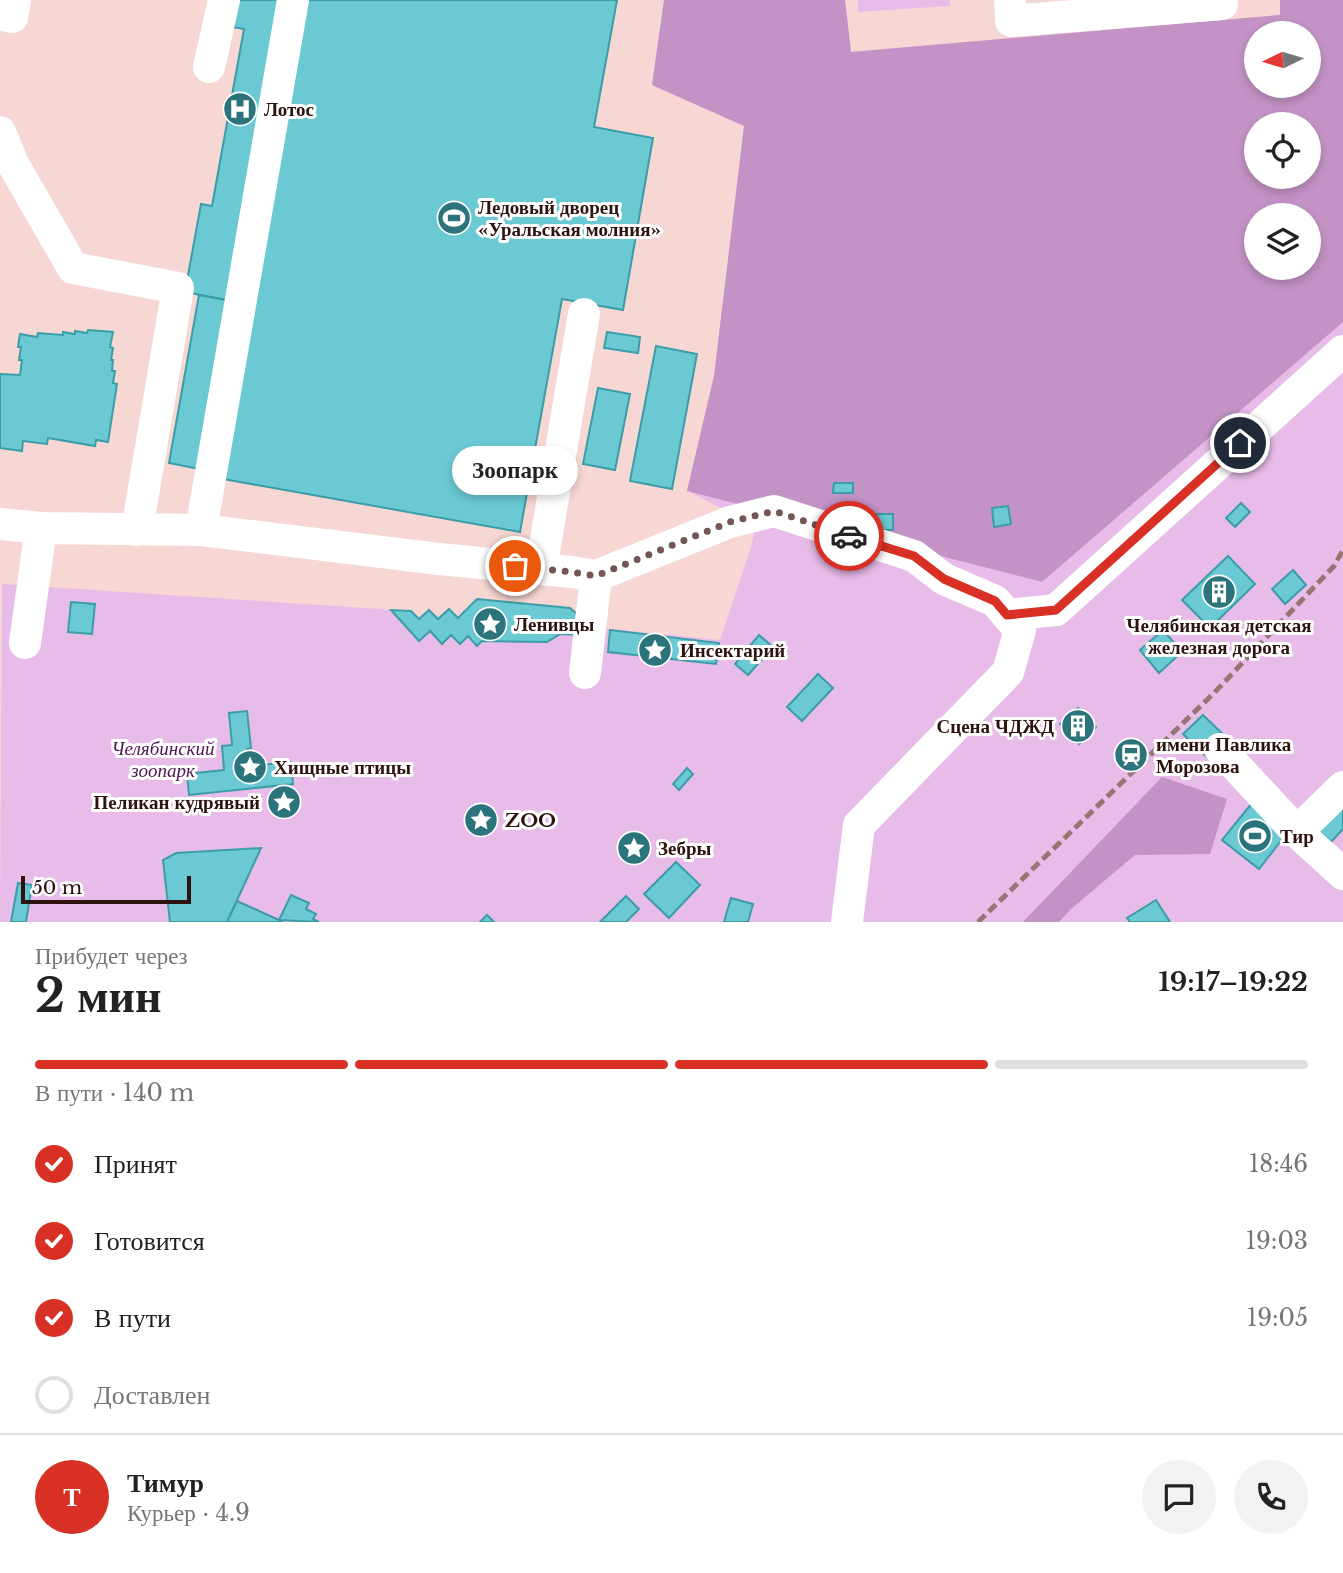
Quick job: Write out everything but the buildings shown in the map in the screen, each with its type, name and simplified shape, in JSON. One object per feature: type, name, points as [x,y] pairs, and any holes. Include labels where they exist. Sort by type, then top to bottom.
[{"type":"street","points":[[0,15],[12,17],[15,0]]},
{"type":"street","points":[[209,67],[224,0]]},
{"type":"street","points":[[201,530],[293,0]]},
{"type":"street","points":[[1010,0],[1011,21],[1222,4],[1221,0]]},
{"type":"street","points":[[0,132],[13,164],[73,268],[178,288],[137,530]]},
{"type":"street","points":[[541,569],[584,314]]},
{"type":"street","points":[[1007,615],[1056,610],[1343,351]]},
{"type":"street","points":[[0,524],[41,528],[201,530],[596,576],[730,522],[774,511],[914,556],[944,579],[995,601],[1020,630],[1008,672],[859,825],[847,922]]},
{"type":"street","points":[[25,643],[41,528]]},
{"type":"street","points":[[586,673],[596,576]]},
{"type":"street","points":[[1220,749],[1297,832],[1343,874]]},
{"type":"street","points":[[1297,832],[1343,787]]},
{"type":"green space","name":"Челябинский зоопарк","points":[[664,0],[845,0],[851,52],[1280,15],[1280,0],[1343,0],[1343,922],[0,922],[2,584],[411,611],[419,619],[429,610],[438,619],[449,609],[458,618],[477,599],[570,608],[591,627],[720,640],[752,544],[755,525],[687,491],[714,376],[744,126],[652,85]]},
{"type":"green space","points":[[858,0],[950,0],[950,6],[858,12]]},
{"type":"shaded area","points":[[664,0],[845,0],[851,52],[1280,15],[1280,0],[1343,0],[1343,322],[1042,582],[687,491],[714,376],[744,126],[652,85]]},
{"type":"shaded area","points":[[1162,777],[1227,799],[1210,854],[1135,855],[1059,922],[1023,922]]},
{"type":"railway","points":[[978,922],[1213,694],[1334,566],[1343,550]]},
{"type":"way so far","points":[[515,566],[596,576],[730,522],[774,511],[849,536]]},
{"type":"place","name":"Лотос","points":[[240,109]]},
{"type":"place","name":"Ледовый дворец «Уральская молния»","points":[[454,218]]},
{"type":"place","name":"Зоопарк","points":[[515,566]]},
{"type":"place","name":"Челябинская детская железная дорога","points":[[1219,592]]},
{"type":"place","name":"Ленивцы","points":[[490,624]]},
{"type":"place","name":"Инсектарий","points":[[655,650]]},
{"type":"place","name":"Сцена ЧДЖД","points":[[1078,726]]},
{"type":"place","name":"имени Павлика Морозова","points":[[1131,755]]},
{"type":"place","name":"Хищные птицы","points":[[250,767]]},
{"type":"place","name":"Пеликан кудрявый","points":[[284,802]]},
{"type":"place","name":"ZOO","points":[[481,820]]},
{"type":"place","name":"Тир","points":[[1255,836]]},
{"type":"place","name":"Зебры","points":[[634,848]]},
{"type":"route","points":[[849,536],[914,556],[944,579],[995,601],[1007,615],[1056,610],[1240,443]]}]
